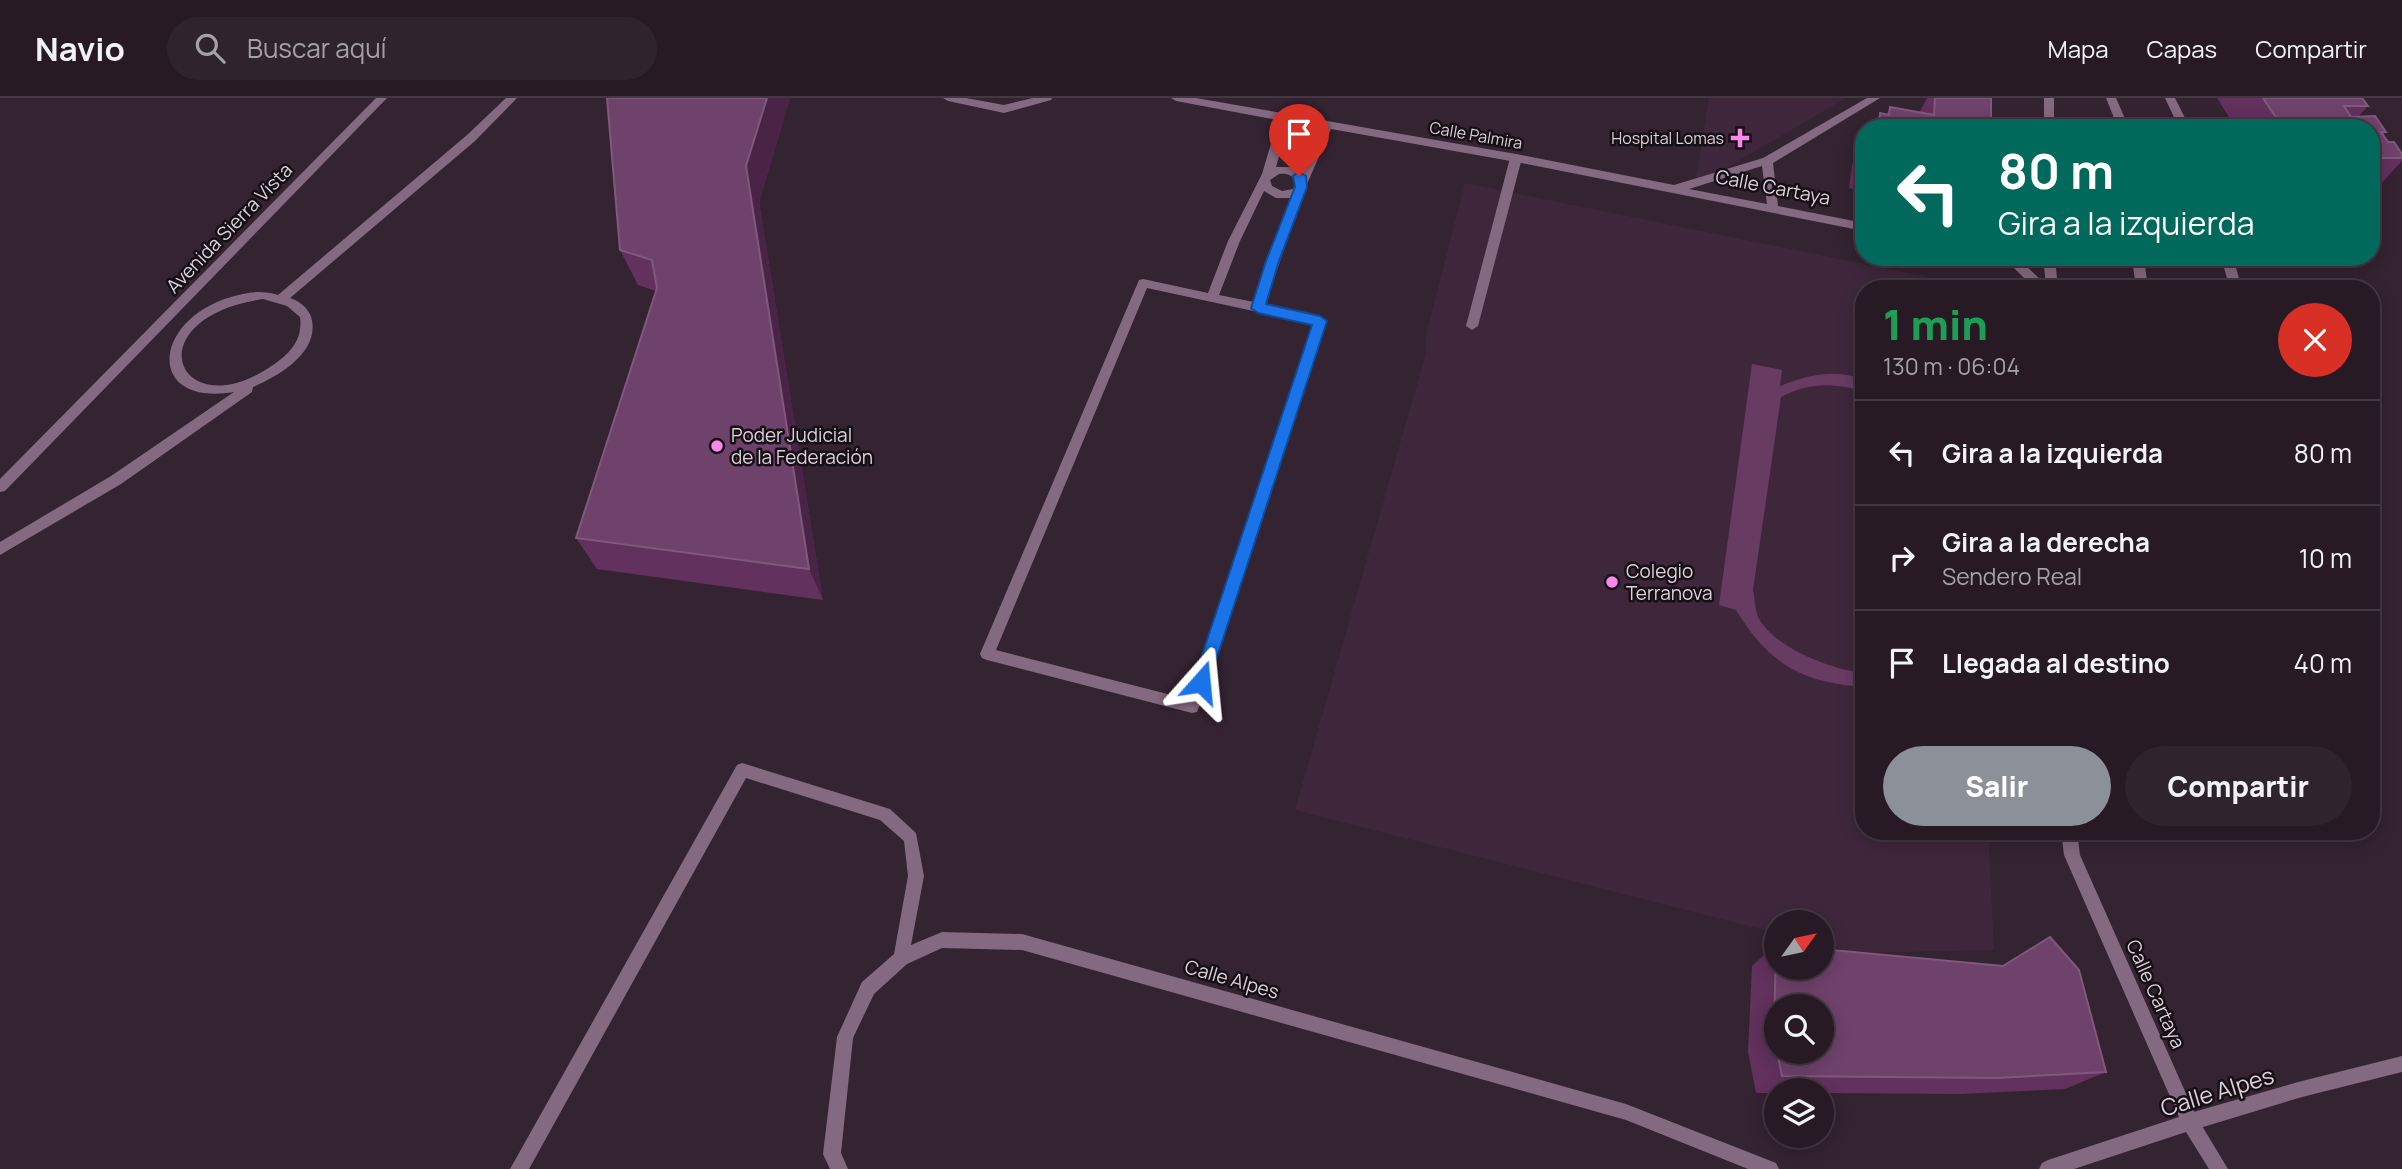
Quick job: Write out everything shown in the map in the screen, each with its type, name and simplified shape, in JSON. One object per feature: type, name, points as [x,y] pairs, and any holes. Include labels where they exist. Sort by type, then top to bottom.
[{"type":"street","name":"Avenida Sierra Vista","points":[[0,486],[382,98]]},
{"type":"street","points":[[282,298],[471,138],[512,98]]},
{"type":"street","points":[[948,98],[1004,109],[1046,98]]},
{"type":"street","name":"Calle Palmira","points":[[1176,98],[1516,158],[1674,190],[1768,161],[1875,98]]},
{"type":"street","points":[[2049,98],[2049,119]]},
{"type":"street","points":[[2111,98],[2120,119]]},
{"type":"street","points":[[2170,98],[2180,119]]},
{"type":"street","points":[[1284,119],[1264,184],[1271,192],[1285,195],[1300,186]]},
{"type":"street","points":[[1258,308],[1300,186],[1327,125]]},
{"type":"street","points":[[1472,326],[1516,158]]},
{"type":"street","points":[[1768,161],[1773,209]]},
{"type":"street","points":[[1212,297],[1234,241],[1266,176],[1280,169],[1287,170],[1299,176],[1300,186]]},
{"type":"street","name":"Calle Cartaya","points":[[1674,190],[1855,225]]},
{"type":"street","points":[[2019,266],[2033,280]]},
{"type":"street","points":[[1143,283],[1212,297],[1320,321],[1192,707],[987,654],[1143,283]]},
{"type":"street","points":[[0,549],[116,480],[267,377],[293,359],[303,344],[308,328],[305,315],[297,304],[263,295],[221,304],[202,315],[186,329],[174,353],[177,375],[190,385],[208,390],[230,390],[267,377]]},
{"type":"street","points":[[519,1169],[742,770],[886,814],[911,838],[916,876],[901,958]]},
{"type":"street","name":"Calle Cartaya","points":[[2070,840],[2072,855],[2190,1122],[2219,1169]]},
{"type":"street","name":"Calle Alpes","points":[[839,1169],[832,1154],[845,1037],[868,988],[901,958],[942,940],[1022,942],[1626,1112],[1770,1169]]},
{"type":"street","name":"Calle Alpes","points":[[2048,1169],[2190,1122],[2302,1089],[2402,1064]]},
{"type":"shaded area","name":"Hospital Lomas","points":[[1709,98],[1846,98],[1709,178],[1696,177]]},
{"type":"shaded area","name":"Colegio Terranova","points":[[1465,183],[1855,262],[1855,266],[1874,266],[1943,280],[1855,280],[1855,840],[1988,840],[1994,950],[1854,953],[1834,947],[1834,910],[1764,910],[1764,930],[1295,810],[1426,353],[1426,335]]},
{"type":"shaded area","points":[[1752,364],[1782,370],[1780,386],[1822,374],[1855,377],[1855,390],[1832,385],[1811,387],[1781,397],[1753,590],[1758,617],[1766,628],[1790,648],[1805,656],[1855,672],[1855,686],[1822,680],[1789,667],[1761,644],[1736,610],[1719,605]]},
{"type":"building","name":"Poder Judicial de la Federación","points":[[607,98],[767,98],[746,166],[809,569],[576,538],[657,288],[652,260],[620,250]]},
{"type":"building","points":[[1935,98],[1991,98],[1991,119],[1880,119],[1880,113],[1889,115],[1890,107],[1934,115]]},
{"type":"building","points":[[2263,98],[2362,98],[2368,106],[2344,106],[2351,117],[2375,116],[2377,119],[2277,119]]},
{"type":"building","points":[[2380,123],[2386,132],[2381,132],[2388,142],[2394,142],[2402,158],[2380,158]]},
{"type":"building","points":[[2050,937],[2079,970],[2106,1072],[1996,1078],[1782,1076],[1780,1064],[1834,1064],[1834,994],[1775,994],[1775,980],[1834,980],[1834,950],[2003,966]]},
{"type":"place","name":"Hospital Lomas","points":[[1740,138]]},
{"type":"place","name":"Poder Judicial de la Federación","points":[[717,446]]},
{"type":"place","name":"Colegio Terranova","points":[[1612,582]]},
{"type":"route","points":[[1201,682],[1320,321],[1258,308],[1272,261],[1301,187],[1299,176]]}]
